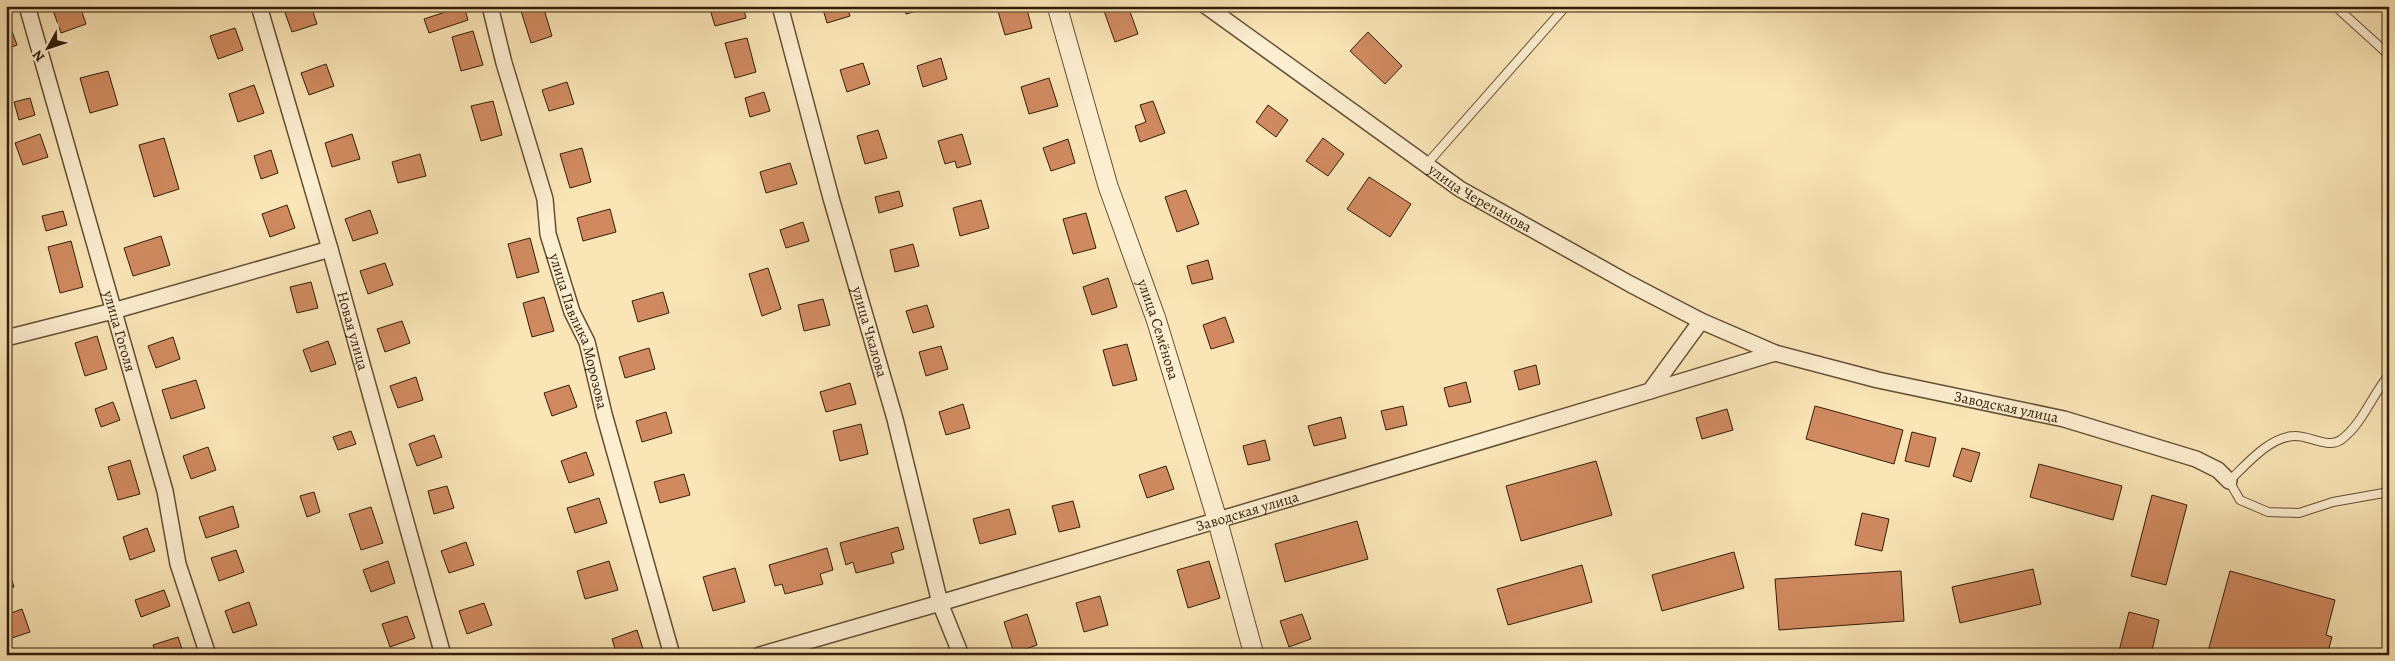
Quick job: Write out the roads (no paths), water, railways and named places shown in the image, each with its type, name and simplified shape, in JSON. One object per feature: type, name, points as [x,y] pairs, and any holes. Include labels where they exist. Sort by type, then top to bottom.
[{"type":"street","name":"улица Гоголя","points":[[27,6],[165,492],[178,564],[208,655]]},
{"type":"street","name":"Новая улица","points":[[259,6],[330,249],[443,655]]},
{"type":"street","name":"улица Павлика Морозова","points":[[490,6],[504,63],[545,199],[548,234],[572,312],[587,342],[604,414],[672,655]]},
{"type":"street","name":"улица Чкалова","points":[[780,6],[831,198],[895,419],[940,603],[961,655]]},
{"type":"street","name":"улица Семёнова","points":[[1056,6],[1108,186],[1156,319],[1217,519],[1254,655]]},
{"type":"street","name":"улица Черепанова","points":[[1206,6],[1425,166],[1460,189],[1630,284],[1701,321],[1775,353]]},
{"type":"street","points":[[6,338],[113,311],[330,249]]},
{"type":"street","points":[[1650,391],[1701,321]]},
{"type":"street","name":"Заводская улица","points":[[760,655],[1775,353],[1878,380],[2064,419],[2196,459],[2218,470],[2229,481]]},
{"type":"lane","points":[[1425,166],[1566,6]]},
{"type":"lane","points":[[2335,6],[2389,56]]},
{"type":"lane","points":[[2389,375],[2376,391],[2358,424],[2341,440],[2331,444],[2294,436],[2275,441],[2229,481],[2240,500],[2268,512],[2299,512],[2333,502],[2389,492]]}]
